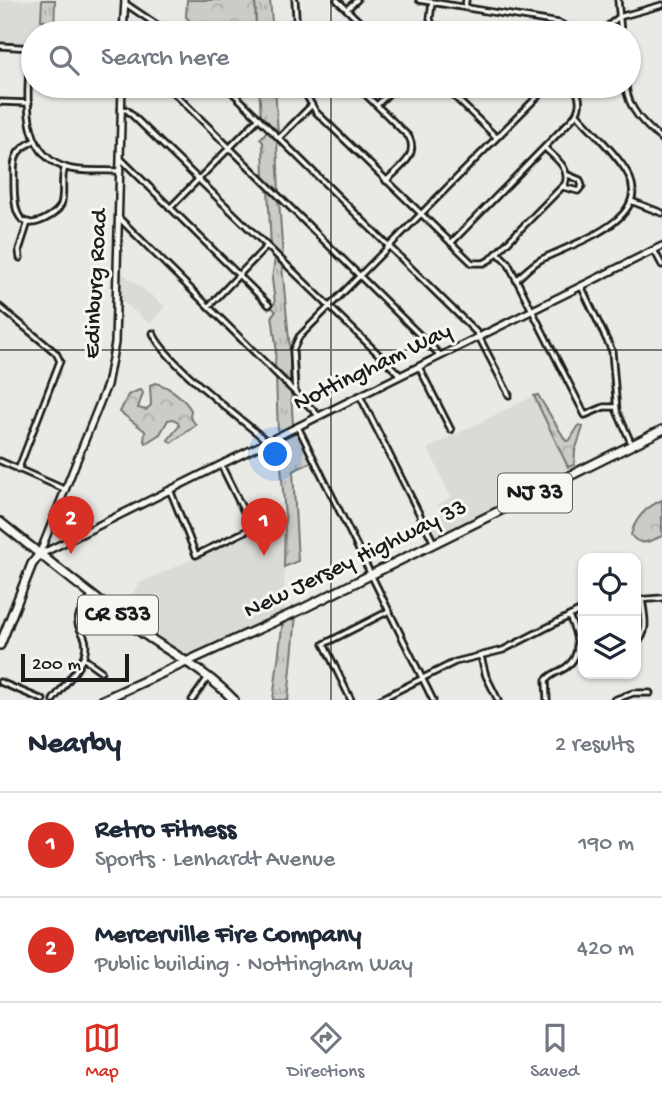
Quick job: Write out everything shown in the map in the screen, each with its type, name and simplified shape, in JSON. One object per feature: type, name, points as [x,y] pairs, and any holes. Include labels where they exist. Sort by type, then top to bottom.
[{"type":"main road","name":"New Jersey Highway 33","points":[[103,700],[371,575],[662,430]]},
{"type":"main road","name":"CR 533","points":[[0,522],[92,596],[209,676],[234,700]]},
{"type":"main road","points":[[0,645],[7,620],[32,564],[39,555]]},
{"type":"main road","points":[[165,672],[171,663],[170,650]]},
{"type":"street","points":[[295,0],[296,21]]},
{"type":"street","points":[[337,0],[359,21]]},
{"type":"street","points":[[347,9],[357,0]]},
{"type":"street","points":[[419,0],[546,21]]},
{"type":"street","points":[[465,8],[466,0]]},
{"type":"street","points":[[618,0],[620,21]]},
{"type":"street","points":[[124,21],[125,1]]},
{"type":"street","points":[[125,1],[152,21]]},
{"type":"street","points":[[431,21],[432,2]]},
{"type":"street","points":[[615,21],[620,17],[662,5]]},
{"type":"street","points":[[0,46],[21,47]]},
{"type":"street","points":[[29,98],[29,121],[35,140],[48,157],[65,167],[80,170],[119,171]]},
{"type":"street","name":"Edinburg Road","points":[[39,555],[113,364],[121,98]]},
{"type":"street","points":[[179,98],[441,356]]},
{"type":"street","points":[[238,98],[480,337],[509,395]]},
{"type":"street","points":[[307,98],[311,106],[472,263],[487,262],[498,253],[563,187],[567,174]]},
{"type":"street","points":[[370,98],[409,137],[412,144],[410,156],[386,181]]},
{"type":"street","points":[[377,105],[384,98]]},
{"type":"street","points":[[456,98],[496,137]]},
{"type":"street","points":[[295,392],[294,346],[299,337],[536,98]]},
{"type":"street","points":[[450,243],[577,114],[579,98]]},
{"type":"street","points":[[628,98],[633,110],[662,140]]},
{"type":"street","points":[[0,102],[29,103]]},
{"type":"street","points":[[279,138],[311,106]]},
{"type":"street","points":[[121,109],[127,110],[199,178],[400,376]]},
{"type":"street","points":[[516,280],[541,259],[619,220],[631,201],[632,185],[628,174],[577,114]]},
{"type":"street","points":[[170,208],[258,118]]},
{"type":"street","points":[[35,140],[19,152],[14,163],[15,209],[19,216],[28,222],[41,221],[58,209],[62,201],[62,175],[65,167]]},
{"type":"street","points":[[545,148],[567,174],[580,180],[582,186],[575,191],[563,187]]},
{"type":"street","points":[[120,158],[269,305]]},
{"type":"street","points":[[631,201],[662,213]]},
{"type":"street","points":[[118,217],[319,416]]},
{"type":"street","points":[[20,258],[19,250],[28,222]]},
{"type":"street","name":"Nottingham Way","points":[[39,555],[662,246]]},
{"type":"street","points":[[209,306],[267,247]]},
{"type":"street","points":[[654,250],[662,265]]},
{"type":"street","points":[[498,253],[508,263],[585,415],[604,407],[616,407]]},
{"type":"street","points":[[581,286],[612,351],[616,407],[632,445]]},
{"type":"street","points":[[0,307],[56,353],[60,361],[18,470]]},
{"type":"street","points":[[153,333],[158,342],[192,378],[268,442]]},
{"type":"street","points":[[419,367],[451,430]]},
{"type":"street","points":[[360,396],[434,543]]},
{"type":"street","points":[[298,427],[433,700]]},
{"type":"street","points":[[0,461],[64,489]]},
{"type":"street","points":[[170,490],[196,555],[252,528],[221,465]]},
{"type":"street","points":[[46,535],[48,541],[57,546]]},
{"type":"street","points":[[54,700],[83,658],[85,644],[77,619],[80,610],[92,596]]},
{"type":"street","points":[[641,639],[645,630],[642,599],[662,598]]},
{"type":"street","points":[[351,700],[324,644],[389,611]]},
{"type":"street","points":[[379,700],[455,662],[503,650],[578,612]]},
{"type":"street","points":[[547,700],[546,680],[569,665],[576,654],[578,639],[569,616]]},
{"type":"street","points":[[481,657],[486,676],[498,700]]},
{"type":"street","points":[[83,658],[101,671]]},
{"type":"street","points":[[192,700],[209,676]]},
{"type":"street","points":[[0,682],[43,700]]},
{"type":"street","points":[[120,699],[123,691]]},
{"type":"street","points":[[614,700],[633,693],[650,693]]},
{"type":"shaded area","points":[[0,0],[55,0],[54,21],[21,21],[21,43],[0,42]]},
{"type":"shaded area","points":[[121,272],[165,306],[150,324],[120,299]]},
{"type":"shaded area","points":[[534,396],[570,471],[433,538],[424,521],[441,512],[437,505],[451,497],[428,448]]},
{"type":"shaded area","points":[[285,517],[284,612],[185,656],[119,612],[140,583]]},
{"type":"green space","points":[[42,0],[55,0],[54,21],[41,20]]},
{"type":"green space","points":[[187,0],[255,0],[256,21],[190,21],[186,17]]},
{"type":"green space","points":[[255,0],[270,0],[272,21],[256,21]]},
{"type":"green space","points":[[260,98],[276,98],[278,134],[261,117]]},
{"type":"green space","points":[[267,131],[277,141],[279,194],[264,178],[263,142],[260,139]]},
{"type":"green space","points":[[268,189],[279,199],[283,259],[271,247]]},
{"type":"green space","points":[[275,258],[282,266],[290,350],[290,382],[275,367],[276,345],[272,315],[276,311],[271,307],[275,303],[272,279]]},
{"type":"green space","points":[[276,376],[291,392],[293,425],[278,433]]},
{"type":"green space","points":[[155,383],[176,393],[184,401],[191,410],[190,417],[196,425],[171,443],[168,440],[179,426],[178,422],[168,420],[160,434],[146,443],[145,431],[120,412],[128,395],[141,389],[143,393],[138,408],[146,410],[151,405],[150,385]]},
{"type":"green space","points":[[538,395],[566,441],[570,440],[579,425],[583,427],[575,451],[574,465],[568,467],[534,396]]},
{"type":"green space","points":[[294,432],[298,434],[312,462],[293,471],[298,561],[284,567],[285,517],[279,440]]},
{"type":"green space","points":[[662,500],[662,536],[645,542],[634,539],[631,535],[638,518]]},
{"type":"green space","points":[[296,615],[288,700],[273,700],[283,620]]},
{"type":"place","name":"Mercerville Fire Company","points":[[71,554]]},
{"type":"place","name":"Retro Fitness","points":[[264,556]]}]
